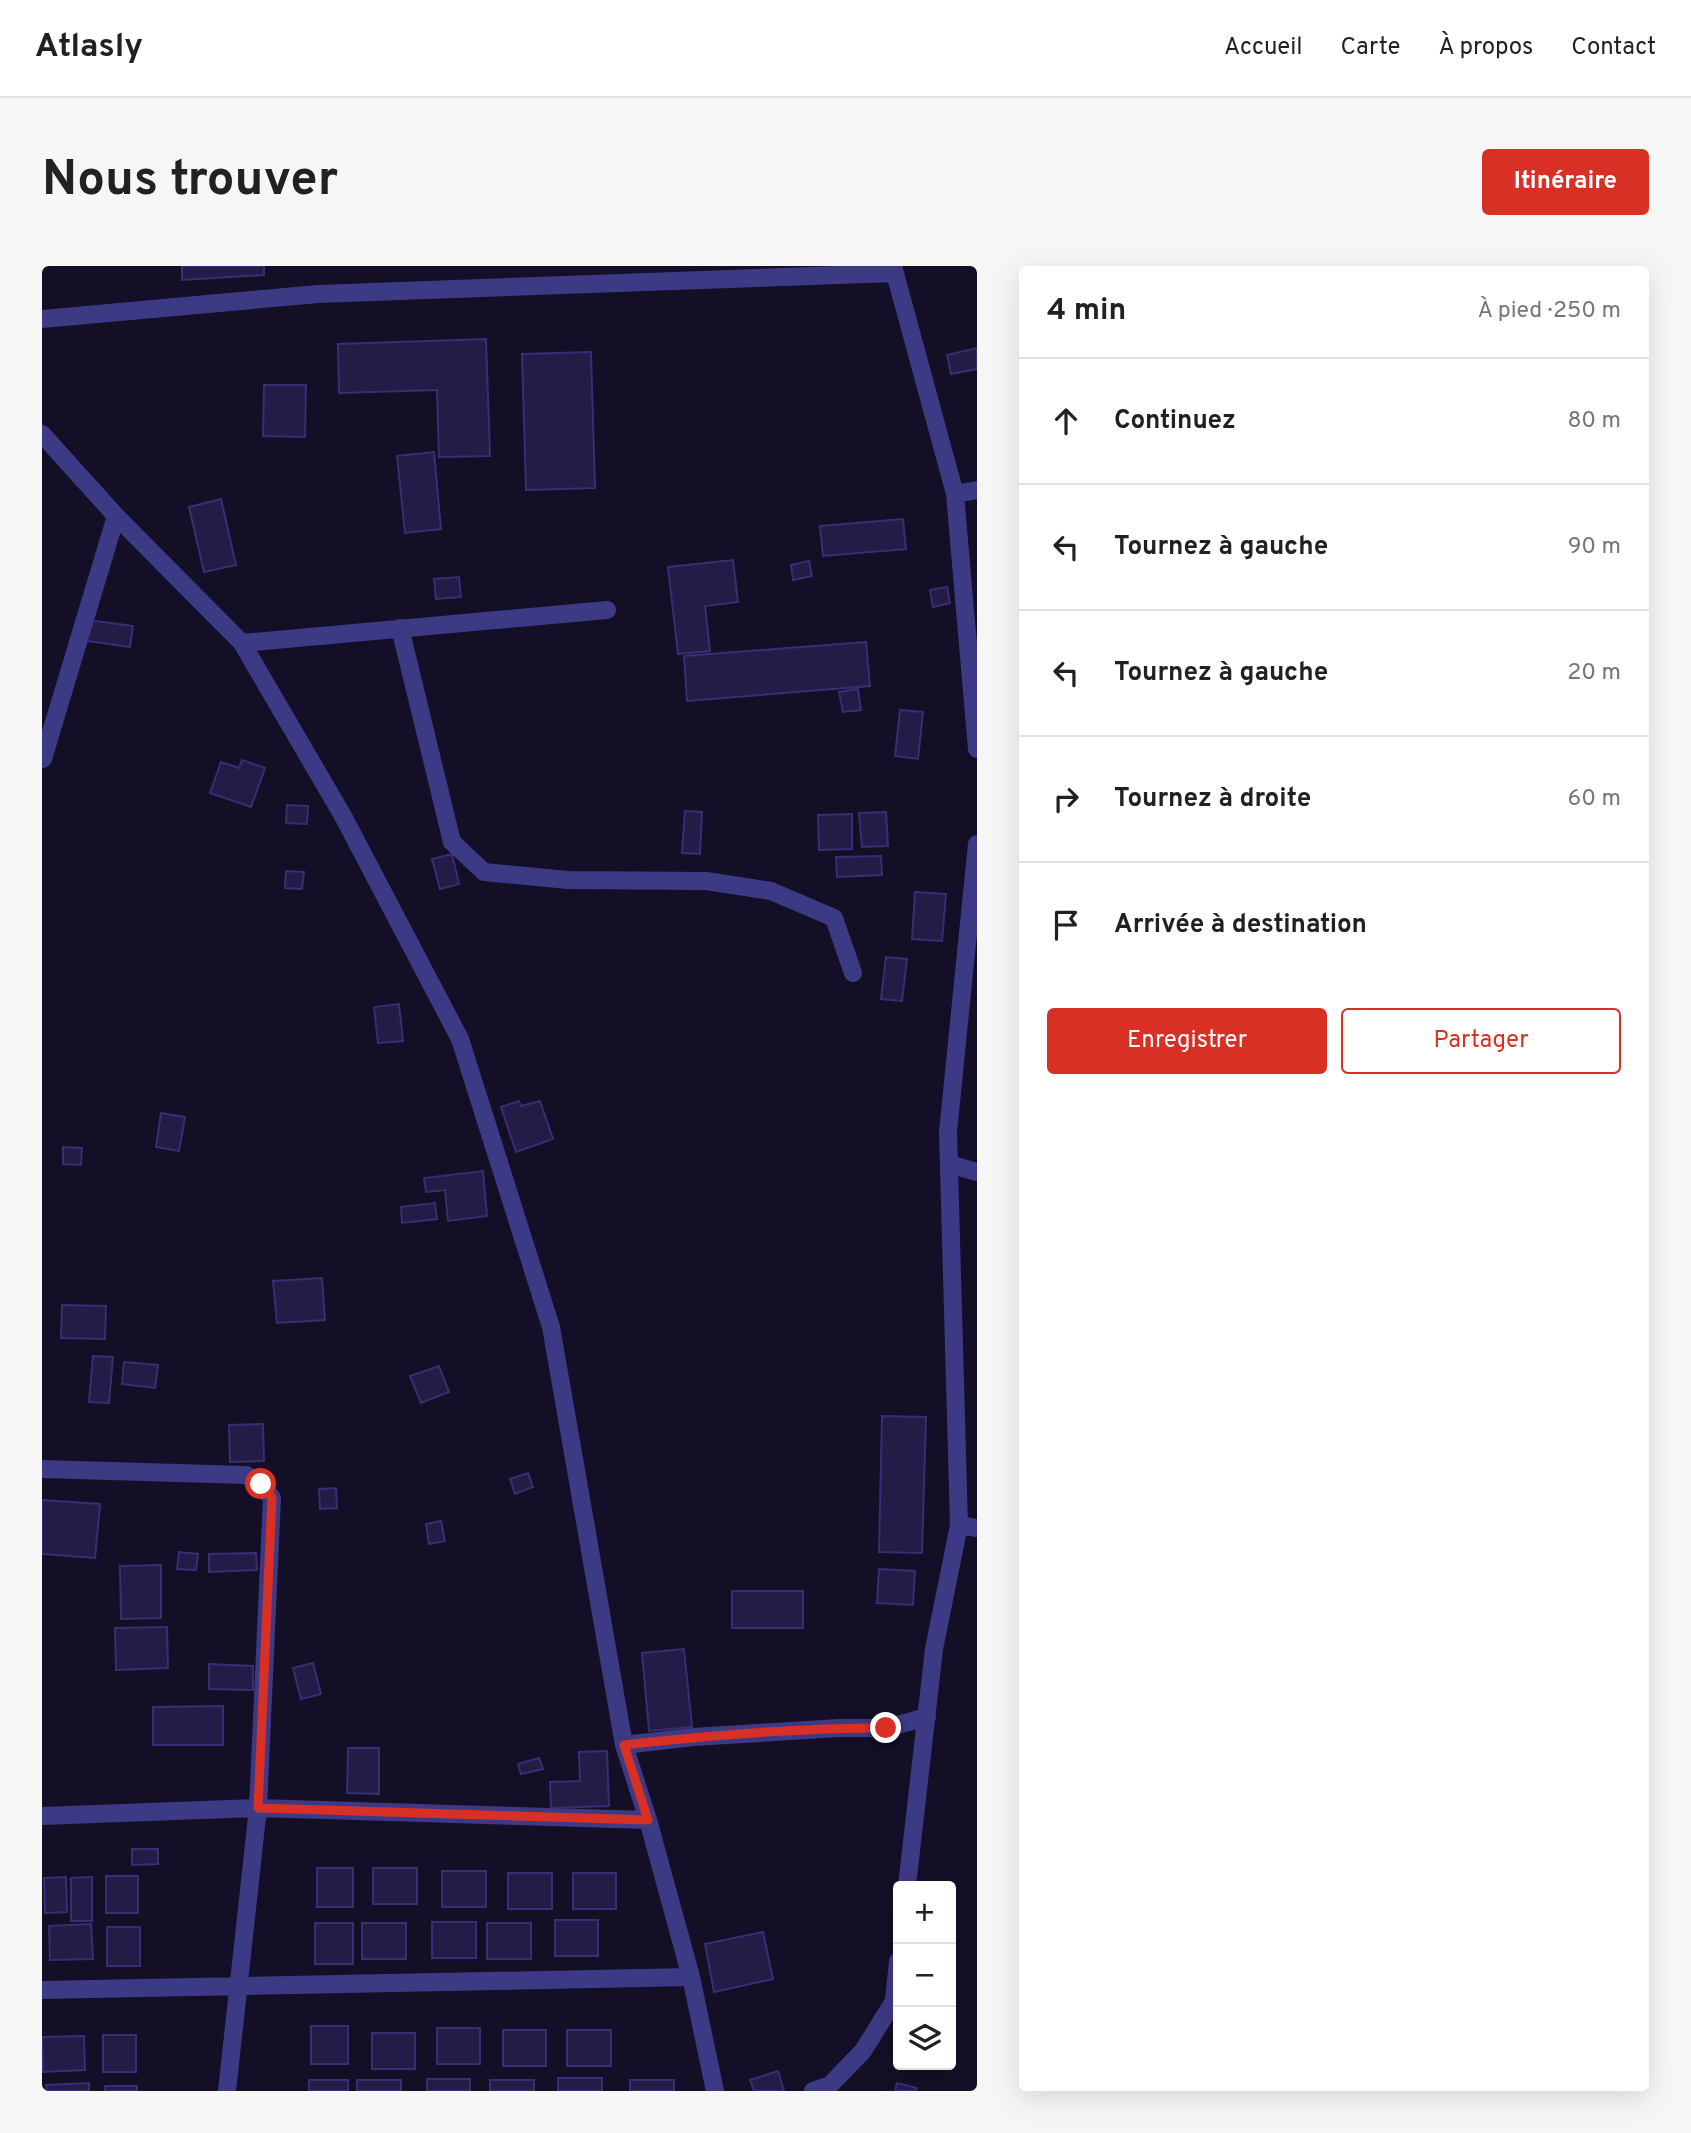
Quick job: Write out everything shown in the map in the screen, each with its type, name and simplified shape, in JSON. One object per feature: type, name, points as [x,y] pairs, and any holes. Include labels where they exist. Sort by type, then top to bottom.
[{"type":"street","points":[[42,319],[318,294],[894,269],[955,494],[977,749]]},
{"type":"street","points":[[42,433],[116,516],[242,643],[343,816],[460,1039],[551,1327],[624,1745],[648,1820],[691,1977],[715,2091]]},
{"type":"street","points":[[955,494],[977,490]]},
{"type":"street","points":[[43,759],[116,516]]},
{"type":"street","points":[[242,643],[607,610]]},
{"type":"street","points":[[400,628],[452,842],[484,872],[568,880],[706,881],[771,891],[834,918],[853,973]]},
{"type":"street","points":[[908,1881],[934,1649],[959,1525],[948,1132],[977,844]]},
{"type":"street","points":[[949,1164],[977,1172]]},
{"type":"street","points":[[42,1469],[246,1475],[261,1484],[272,1498],[258,1808],[227,2091]]},
{"type":"street","points":[[959,1525],[977,1528]]},
{"type":"street","points":[[624,1745],[693,1737],[839,1728],[886,1728],[927,1717]]},
{"type":"street","points":[[42,1816],[258,1808],[648,1820]]},
{"type":"street","points":[[42,1990],[691,1977]]},
{"type":"street","points":[[813,2091],[830,2085],[863,2051],[893,2003]]},
{"type":"building","points":[[182,266],[264,266],[264,275],[182,280]]},
{"type":"building","points":[[486,339],[490,456],[439,457],[437,390],[339,393],[338,344]]},
{"type":"building","points":[[977,348],[977,369],[951,374],[947,355]]},
{"type":"building","points":[[591,352],[595,488],[526,490],[522,354]]},
{"type":"building","points":[[264,385],[306,385],[305,437],[263,436]]},
{"type":"building","points":[[434,452],[441,529],[405,533],[397,456]]},
{"type":"building","points":[[221,499],[236,565],[204,572],[189,507]]},
{"type":"building","points":[[903,519],[906,549],[823,556],[820,526]]},
{"type":"building","points":[[733,560],[738,602],[705,606],[710,651],[678,654],[668,567]]},
{"type":"building","points":[[809,561],[812,576],[793,580],[791,565]]},
{"type":"building","points":[[459,577],[461,597],[436,599],[434,579]]},
{"type":"building","points":[[947,587],[950,603],[933,607],[930,590]]},
{"type":"building","points":[[89,620],[133,626],[130,647],[87,641]]},
{"type":"building","points":[[866,642],[870,686],[687,701],[684,656]]},
{"type":"building","points":[[858,689],[861,710],[843,712],[839,692]]},
{"type":"building","points":[[900,710],[923,712],[918,759],[895,756]]},
{"type":"building","points":[[242,760],[265,768],[251,807],[210,793],[221,762],[239,768]]},
{"type":"building","points":[[287,805],[308,806],[307,824],[286,823]]},
{"type":"building","points":[[685,811],[702,812],[700,854],[682,853]]},
{"type":"building","points":[[886,812],[888,846],[862,847],[859,813]]},
{"type":"building","points":[[852,814],[852,849],[819,850],[818,815]]},
{"type":"building","points":[[452,854],[459,884],[440,889],[432,859]]},
{"type":"building","points":[[881,856],[882,875],[837,877],[836,857]]},
{"type":"building","points":[[286,871],[304,872],[302,889],[285,888]]},
{"type":"building","points":[[915,892],[946,894],[942,941],[912,939]]},
{"type":"building","points":[[886,957],[907,959],[902,1001],[881,999]]},
{"type":"building","points":[[399,1004],[403,1041],[378,1043],[374,1007]]},
{"type":"building","points":[[519,1101],[521,1106],[540,1101],[553,1139],[516,1152],[501,1107]]},
{"type":"building","points":[[161,1113],[185,1117],[179,1151],[156,1147]]},
{"type":"building","points":[[63,1147],[82,1148],[81,1165],[63,1164]]},
{"type":"building","points":[[483,1171],[487,1216],[448,1221],[445,1190],[426,1192],[424,1178]]},
{"type":"building","points":[[435,1203],[437,1219],[402,1223],[401,1207]]},
{"type":"building","points":[[322,1278],[325,1320],[277,1323],[273,1281]]},
{"type":"building","points":[[62,1305],[106,1306],[105,1339],[61,1338]]},
{"type":"building","points":[[93,1356],[113,1357],[109,1403],[89,1402]]},
{"type":"building","points":[[124,1362],[158,1365],[155,1388],[122,1384]]},
{"type":"building","points":[[439,1366],[449,1392],[421,1403],[410,1376]]},
{"type":"building","points":[[882,1416],[926,1417],[922,1553],[879,1552]]},
{"type":"building","points":[[263,1424],[264,1461],[230,1462],[229,1425]]},
{"type":"building","points":[[528,1473],[533,1487],[515,1494],[510,1479]]},
{"type":"building","points":[[336,1488],[337,1508],[320,1509],[319,1489]]},
{"type":"building","points":[[42,1500],[100,1504],[95,1558],[42,1554]]},
{"type":"building","points":[[441,1521],[445,1541],[429,1544],[426,1524]]},
{"type":"building","points":[[179,1552],[198,1554],[196,1570],[177,1569]]},
{"type":"building","points":[[256,1553],[257,1570],[209,1572],[209,1554]]},
{"type":"building","points":[[161,1565],[161,1618],[121,1619],[120,1566]]},
{"type":"building","points":[[879,1569],[915,1571],[913,1605],[877,1603]]},
{"type":"building","points":[[732,1591],[803,1591],[803,1628],[732,1628]]},
{"type":"building","points":[[167,1627],[168,1668],[116,1670],[115,1628]]},
{"type":"building","points":[[684,1649],[692,1727],[649,1731],[642,1653]]},
{"type":"building","points":[[313,1663],[321,1694],[301,1699],[293,1668]]},
{"type":"building","points":[[209,1664],[253,1666],[253,1690],[209,1689]]},
{"type":"building","points":[[223,1706],[223,1745],[153,1745],[153,1707]]},
{"type":"building","points":[[348,1748],[379,1748],[379,1794],[347,1793]]},
{"type":"building","points":[[607,1751],[609,1806],[551,1808],[550,1782],[580,1781],[579,1752]]},
{"type":"building","points":[[539,1758],[543,1769],[521,1774],[518,1764]]},
{"type":"building","points":[[132,1849],[158,1849],[158,1864],[132,1865]]},
{"type":"building","points":[[317,1868],[353,1868],[353,1907],[317,1907]]},
{"type":"building","points":[[373,1868],[417,1868],[417,1904],[373,1904]]},
{"type":"building","points":[[442,1871],[486,1871],[486,1907],[442,1907]]},
{"type":"building","points":[[508,1873],[552,1873],[552,1909],[508,1909]]},
{"type":"building","points":[[573,1873],[616,1873],[616,1909],[573,1909]]},
{"type":"building","points":[[106,1876],[138,1876],[138,1913],[106,1913]]},
{"type":"building","points":[[66,1877],[67,1912],[45,1913],[44,1878]]},
{"type":"building","points":[[92,1877],[92,1921],[71,1921],[71,1878]]},
{"type":"building","points":[[555,1920],[598,1920],[598,1956],[555,1956]]},
{"type":"building","points":[[432,1922],[476,1922],[476,1958],[432,1958]]},
{"type":"building","points":[[315,1923],[353,1923],[353,1964],[315,1964]]},
{"type":"building","points":[[362,1923],[406,1923],[406,1959],[362,1959]]},
{"type":"building","points":[[487,1923],[531,1923],[531,1959],[487,1959]]},
{"type":"building","points":[[91,1924],[93,1959],[50,1960],[49,1926]]},
{"type":"building","points":[[107,1927],[140,1927],[140,1966],[107,1966]]},
{"type":"building","points":[[763,1932],[773,1979],[714,1992],[705,1944]]},
{"type":"building","points":[[311,2026],[348,2026],[348,2064],[311,2064]]},
{"type":"building","points":[[437,2028],[480,2028],[480,2064],[437,2064]]},
{"type":"building","points":[[503,2030],[546,2030],[546,2066],[503,2066]]},
{"type":"building","points":[[567,2030],[611,2030],[611,2066],[567,2066]]},
{"type":"building","points":[[372,2033],[415,2033],[415,2069],[372,2069]]},
{"type":"building","points":[[103,2035],[136,2035],[136,2072],[103,2072]]},
{"type":"building","points":[[84,2036],[85,2070],[43,2072],[42,2037]]},
{"type":"building","points":[[778,2071],[784,2091],[754,2091],[750,2080]]},
{"type":"building","points":[[558,2078],[602,2078],[602,2091],[558,2091]]},
{"type":"building","points":[[427,2079],[470,2079],[470,2091],[427,2091]]},
{"type":"building","points":[[309,2080],[348,2080],[348,2091],[309,2091]]},
{"type":"building","points":[[357,2080],[401,2080],[401,2091],[357,2091]]},
{"type":"building","points":[[490,2080],[534,2080],[534,2091],[490,2091]]},
{"type":"building","points":[[630,2080],[674,2080],[674,2091],[630,2091]]},
{"type":"building","points":[[89,2083],[89,2091],[47,2091],[46,2085]]},
{"type":"building","points":[[897,2083],[917,2088],[916,2091],[895,2091]]},
{"type":"building","points":[[105,2086],[137,2086],[137,2091],[105,2091]]},
{"type":"route","points":[[261,1484],[272,1498],[258,1808],[648,1820],[624,1745],[693,1737],[839,1728],[886,1728]]}]
